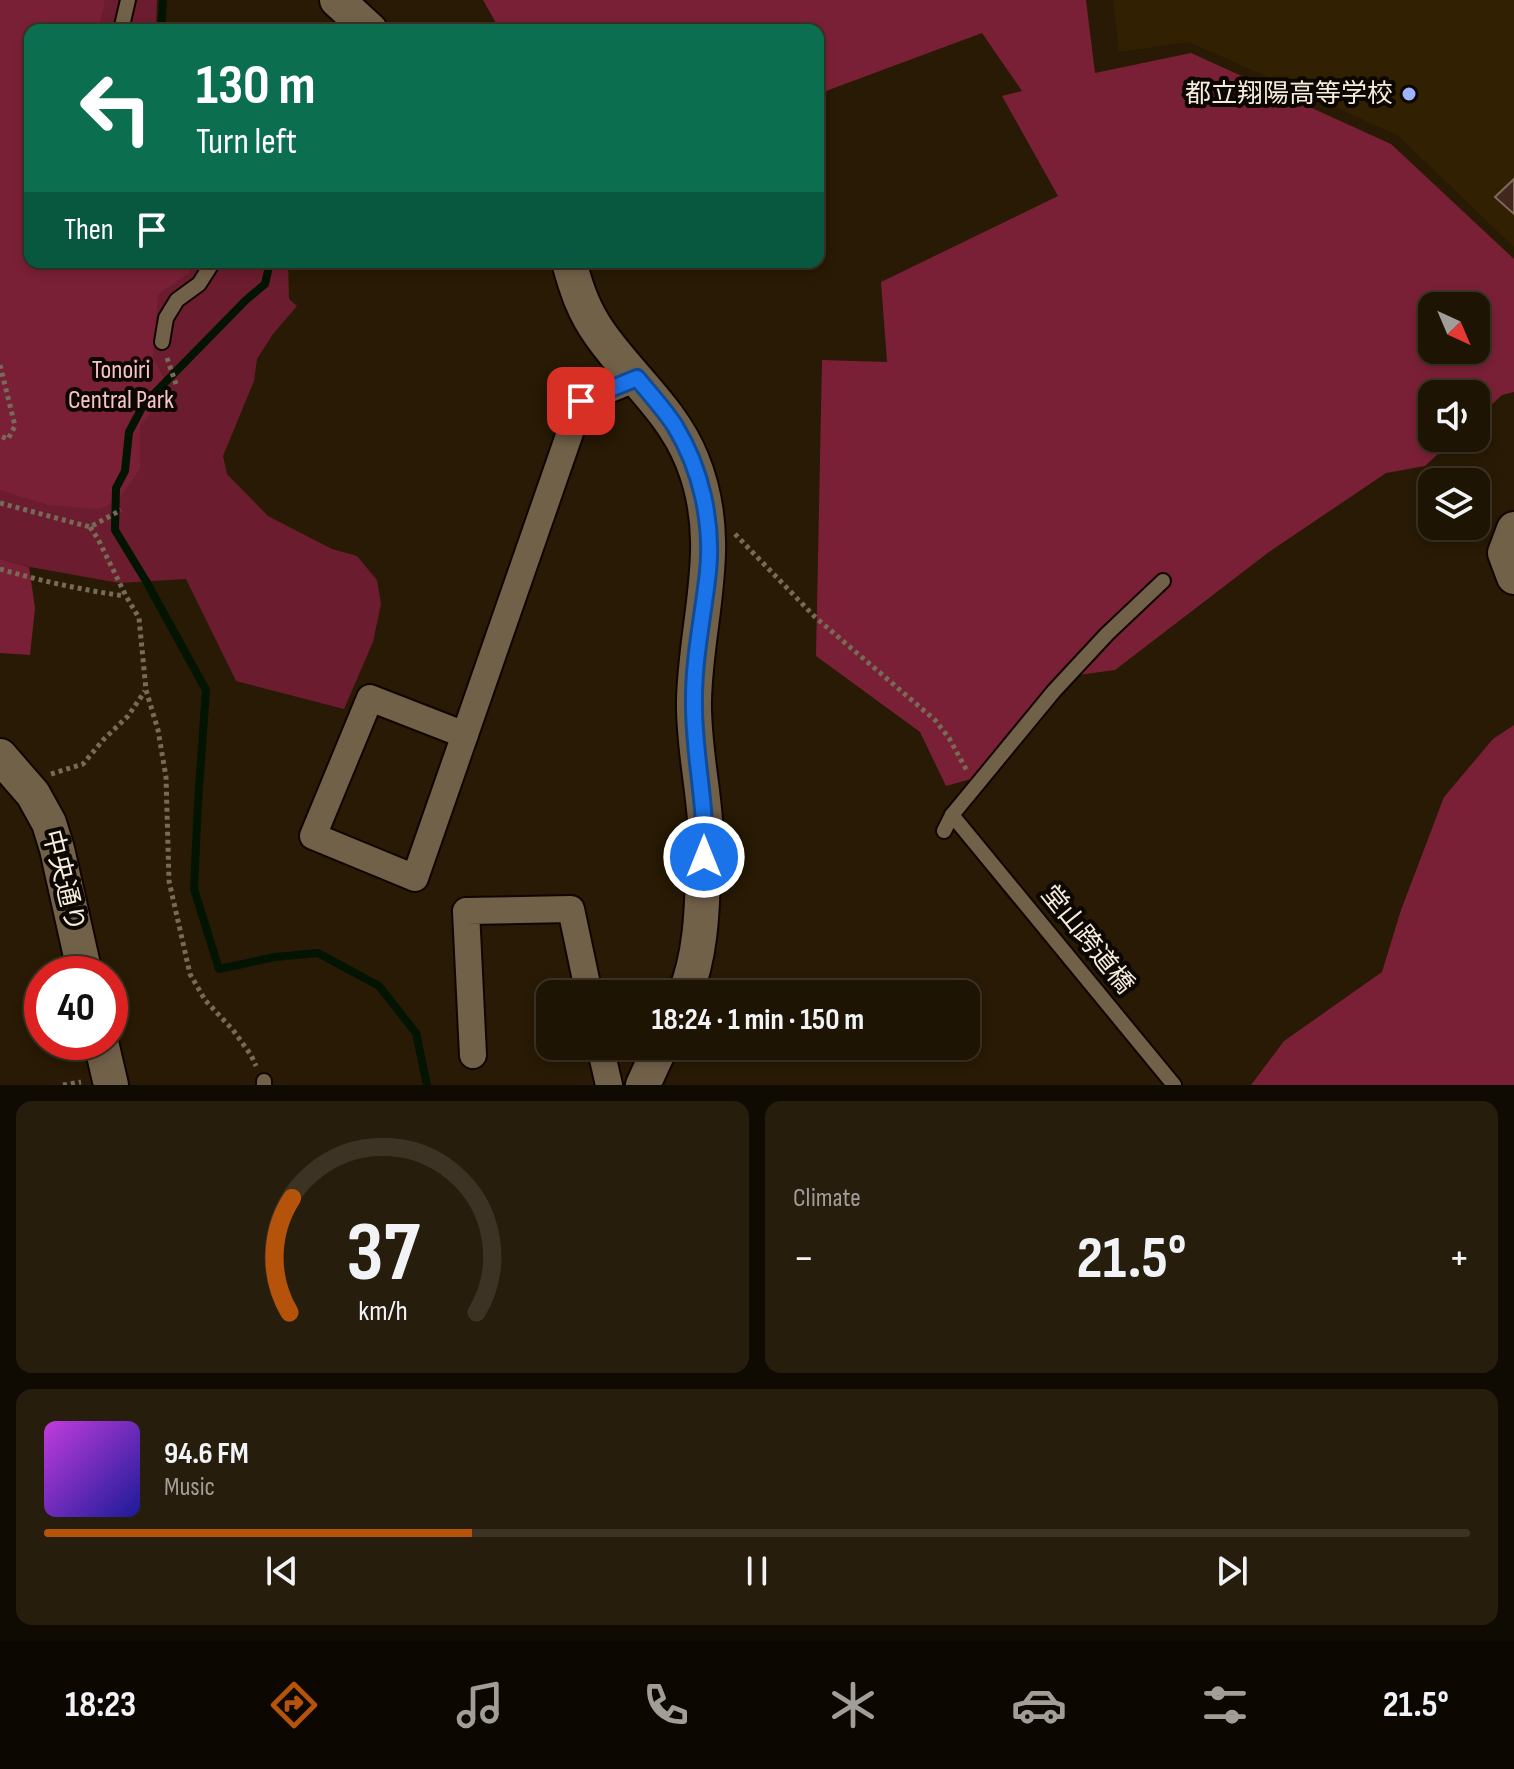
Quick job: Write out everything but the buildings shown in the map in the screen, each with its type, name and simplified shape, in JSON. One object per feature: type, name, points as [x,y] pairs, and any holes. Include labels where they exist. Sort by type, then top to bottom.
[{"type":"street","points":[[337,0],[363,24]]},
{"type":"street","points":[[571,268],[581,302],[601,336],[663,410],[683,441],[698,477],[706,512],[708,571],[693,704],[705,848],[700,933],[690,980]]},
{"type":"street","points":[[465,735],[370,698],[313,836],[415,878],[465,735],[581,401],[637,378]]},
{"type":"street","points":[[1514,529],[1505,553],[1514,577]]},
{"type":"street","name":"中央通り","points":[[0,756],[33,794],[49,823],[81,956]]},
{"type":"street","points":[[473,1055],[466,911],[571,909],[586,980]]},
{"type":"street","points":[[105,1060],[111,1085]]},
{"type":"street","points":[[603,1060],[609,1085]]},
{"type":"street","points":[[643,1085],[655,1060]]},
{"type":"lane","points":[[122,24],[128,0]]},
{"type":"lane","points":[[162,342],[166,318],[177,300],[199,284],[209,268]]},
{"type":"lane","points":[[944,831],[957,820],[975,786],[1054,691],[1107,634],[1163,581]]},
{"type":"lane","name":"堂山跨道橋","points":[[957,820],[1174,1085]]},
{"type":"path","points":[[167,358],[176,384]]},
{"type":"path","points":[[0,365],[15,426],[8,439],[0,436]]},
{"type":"path","points":[[0,503],[90,527],[139,618],[146,690],[158,730],[166,777],[169,881],[190,974],[205,1000],[251,1055],[264,1083]]},
{"type":"path","points":[[90,527],[121,510]]},
{"type":"path","points":[[706,512],[726,525],[815,617],[935,720],[949,738],[975,786]]},
{"type":"path","points":[[0,569],[55,584],[126,596]]},
{"type":"path","points":[[83,764],[128,716],[146,690]]},
{"type":"shaded area","name":"都立翔陽高等学校","points":[[1113,0],[1514,0],[1514,247],[1397,135],[1189,42],[1119,52]]},
{"type":"green space","name":"Tonoiri Central Park","points":[[0,0],[157,0],[156,24],[24,24],[24,268],[288,268],[289,299],[297,306],[257,359],[254,381],[223,456],[227,474],[268,516],[332,549],[357,556],[377,580],[381,604],[373,642],[344,709],[236,681],[186,579],[119,583],[0,559]]},
{"type":"green space","points":[[0,0],[105,0],[99,24],[24,24],[24,268],[192,268],[188,274],[158,294],[153,357],[170,391],[140,426],[140,468],[118,501],[99,509],[48,505],[0,490]]},
{"type":"green space","points":[[483,0],[1086,0],[1095,73],[1191,53],[1391,144],[1514,259],[1514,392],[1502,395],[1490,406],[1490,380],[1418,380],[1418,452],[1440,452],[1425,466],[1386,473],[1269,552],[1115,670],[1071,676],[992,773],[946,786],[920,732],[816,656],[822,360],[887,362],[881,282],[1058,196],[1002,96],[1022,91],[982,33],[824,92],[824,24],[497,24]]},
{"type":"green space","points":[[0,559],[29,567],[35,608],[30,655],[0,653]]},
{"type":"green space","points":[[1514,725],[1514,1085],[1251,1085],[1284,1041],[1382,972],[1401,910],[1444,797],[1493,739]]},
{"type":"waterway","points":[[161,24],[163,0]]},
{"type":"waterway","points":[[269,268],[265,284],[144,404],[129,432],[125,471],[116,488],[115,530],[206,690],[194,889],[219,969],[275,957],[318,953],[379,986],[416,1033],[427,1085]]},
{"type":"place","name":"都立翔陽高等学校","points":[[1409,94]]},
{"type":"route","points":[[581,401],[637,378],[674,425],[698,477],[709,531],[708,571],[693,704],[705,820],[704,857]]}]
